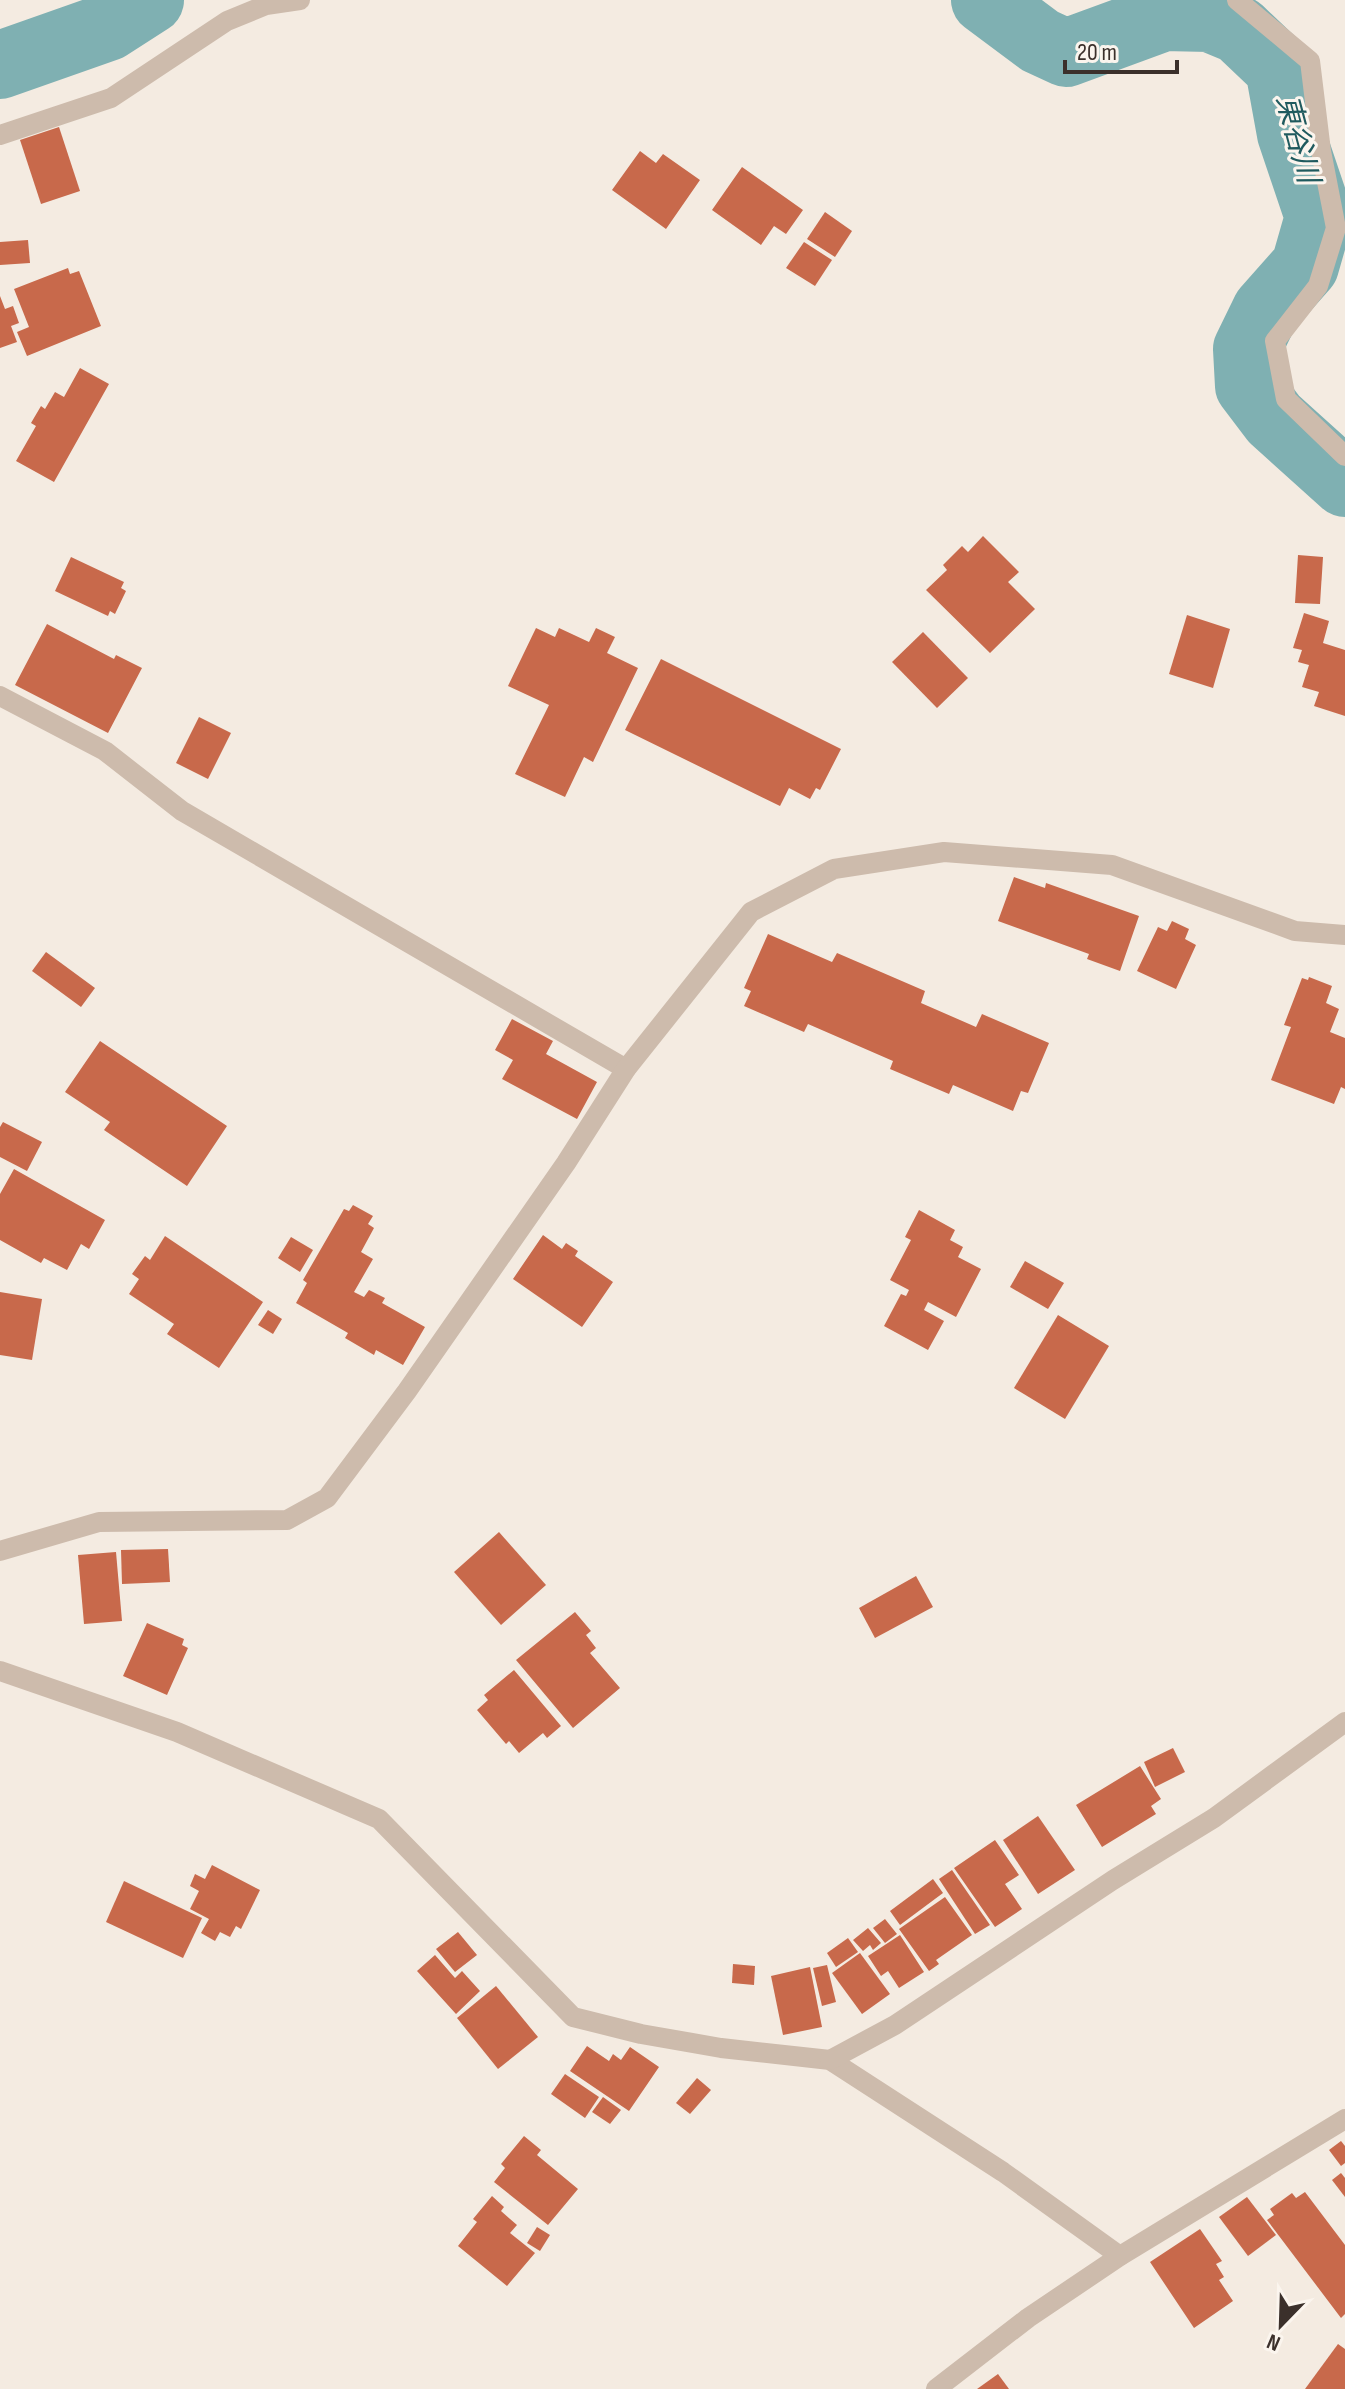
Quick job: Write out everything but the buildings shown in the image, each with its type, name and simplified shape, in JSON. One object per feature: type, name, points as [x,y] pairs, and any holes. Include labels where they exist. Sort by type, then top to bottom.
[{"type":"street","points":[[0,135],[111,98],[227,21],[266,5],[300,0]]},
{"type":"street","points":[[1237,0],[1310,61],[1321,151],[1336,228],[1318,286],[1275,341],[1286,399],[1345,456]]},
{"type":"street","points":[[0,696],[105,751],[182,811],[626,1069]]},
{"type":"street","points":[[0,1551],[99,1522],[287,1520],[327,1498],[407,1391],[566,1163],[626,1069],[751,912],[834,869],[944,852],[1112,865],[1295,931],[1345,935]]},
{"type":"street","points":[[0,1671],[177,1732],[379,1819],[573,2017],[641,2034],[721,2048],[830,2060],[1003,2172],[1120,2256]]},
{"type":"street","points":[[830,2060],[895,2025],[1113,1880],[1214,1818],[1345,1722]]},
{"type":"street","points":[[936,2389],[1028,2318],[1120,2256],[1345,2119]]},
{"type":"waterway","name":"東谷川","points":[[0,65],[108,27],[150,0]]},
{"type":"waterway","name":"東谷川","points":[[985,0],[1040,41],[1066,53],[1164,17],[1210,18],[1239,30],[1279,68],[1291,134],[1319,217],[1305,266],[1266,310],[1247,349],[1249,386],[1274,419],[1345,483]]}]
